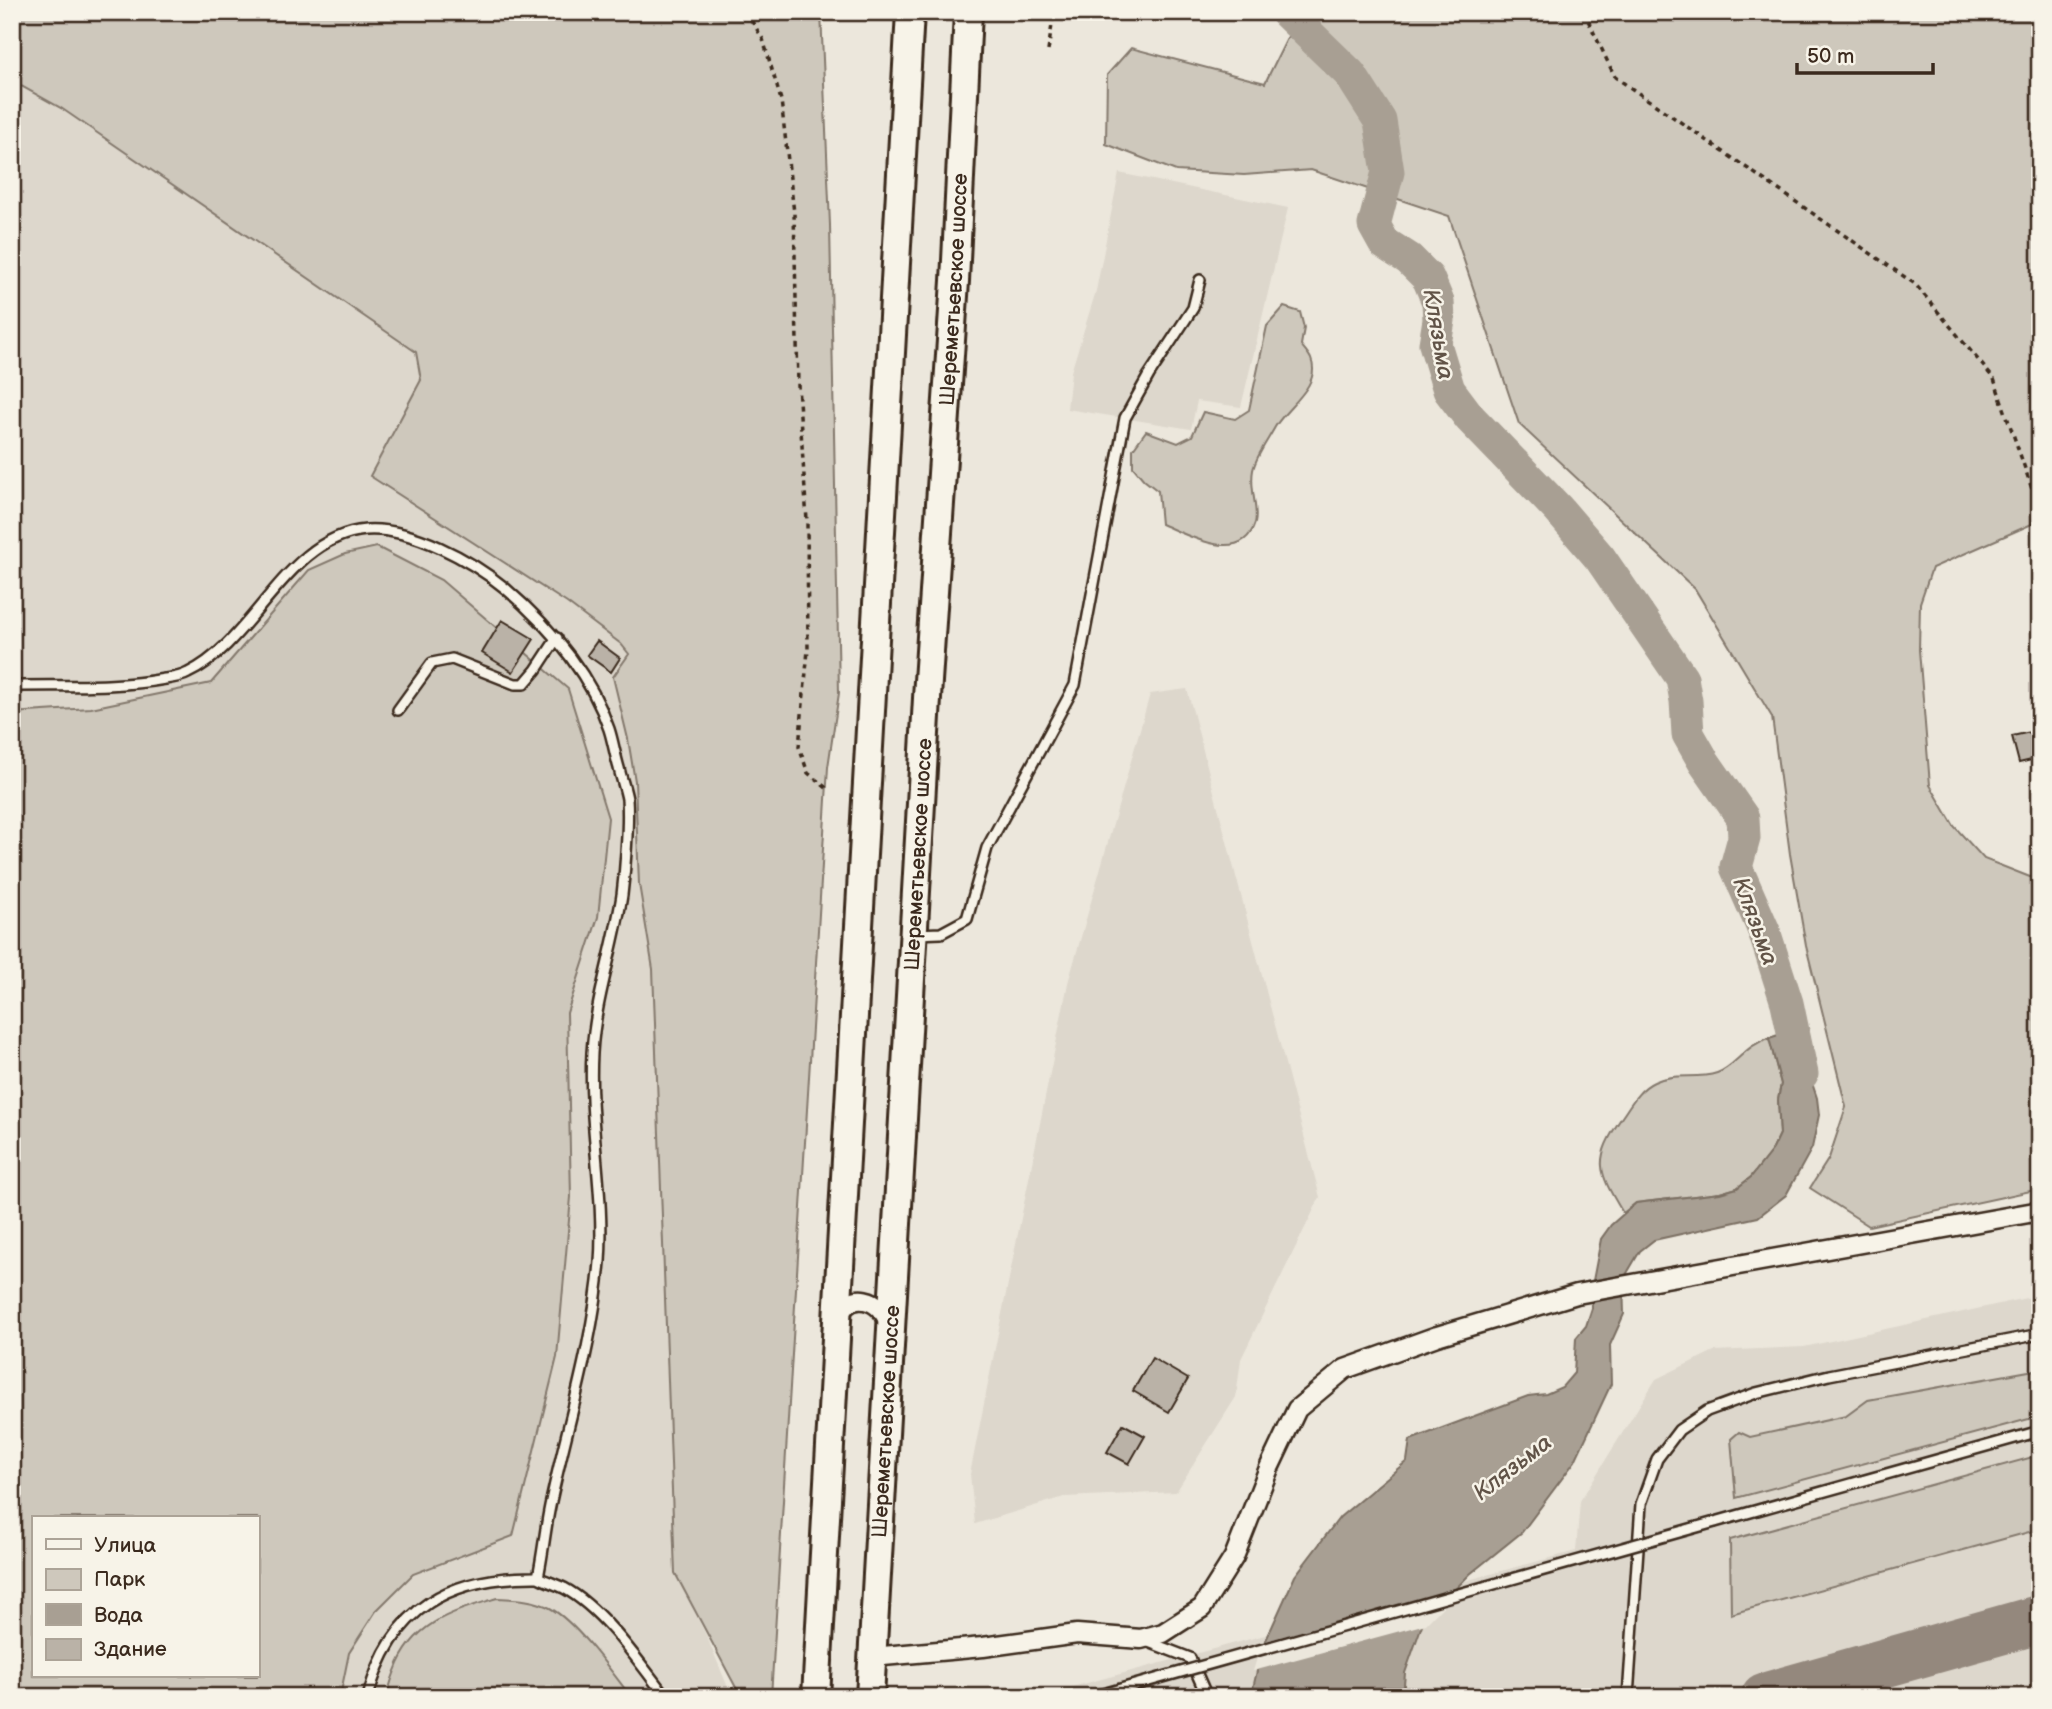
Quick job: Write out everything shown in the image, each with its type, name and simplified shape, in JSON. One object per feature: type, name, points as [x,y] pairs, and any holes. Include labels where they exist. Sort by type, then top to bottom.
[{"type":"main road","points":[[816,1697],[910,12]]},
{"type":"main road","name":"Шереметьевское шоссе","points":[[870,1697],[928,681],[955,281],[968,12]]},
{"type":"street","points":[[872,1657],[993,1646],[1077,1634],[1142,1639],[1163,1633],[1202,1608],[1234,1557],[1269,1468],[1297,1409],[1345,1369],[1437,1335],[1577,1294],[2040,1211]]},
{"type":"street","points":[[835,1328],[838,1316],[845,1306],[868,1300],[879,1305],[887,1315],[890,1326]]},
{"type":"lane","points":[[914,934],[941,933],[967,919],[987,848],[1075,685],[1125,418],[1149,375],[1193,308],[1200,280]]},
{"type":"lane","points":[[12,685],[136,684],[185,675],[230,640],[284,579],[317,549],[341,536],[368,530],[408,536],[450,552],[489,575],[526,606],[557,638],[594,696],[609,728],[626,799],[622,895],[598,1010],[592,1053],[600,1258],[592,1324],[550,1508],[538,1577]]},
{"type":"lane","points":[[398,710],[432,663],[452,659],[515,684],[524,684],[557,638]]},
{"type":"lane","points":[[1628,1697],[1641,1504],[1657,1459],[1679,1430],[1707,1411],[1756,1393],[1829,1375],[2040,1334]]},
{"type":"lane","points":[[1091,1697],[2040,1431]]},
{"type":"lane","points":[[368,1697],[384,1653],[406,1622],[426,1604],[467,1584],[510,1577],[538,1577],[565,1588],[584,1602],[624,1643],[666,1697]]},
{"type":"lane","points":[[1142,1639],[1190,1658],[1204,1690],[1203,1697]]},
{"type":"path","points":[[746,12],[764,39],[782,100],[794,213],[798,386],[807,522],[808,650],[799,747],[808,773],[829,790]]},
{"type":"path","points":[[1048,51],[1054,12]]},
{"type":"path","points":[[1584,12],[1615,77],[1915,284],[1994,379],[2040,512]]},
{"type":"shaded area","points":[[12,81],[61,108],[416,352],[421,380],[370,476],[567,603],[621,644],[629,655],[628,739],[635,781],[639,884],[653,969],[675,1573],[707,1637],[732,1697],[12,1697]]},
{"type":"shaded area","points":[[1119,173],[1288,208],[1241,407],[1197,401],[1191,429],[1067,409],[1071,372],[1096,291]]},
{"type":"shaded area","points":[[1187,689],[1320,1197],[1241,1359],[1236,1397],[1176,1492],[1064,1497],[975,1524],[970,1474],[1068,983],[1150,694]]},
{"type":"shaded area","points":[[2040,1295],[2040,1697],[1035,1697],[1576,1551],[1580,1501],[1656,1379],[1714,1351],[1804,1347]]},
{"type":"green space","points":[[12,12],[821,12],[830,225],[839,693],[828,767],[771,1697],[741,1697],[675,1573],[653,969],[639,884],[635,781],[613,677],[629,654],[621,644],[567,603],[370,476],[421,380],[416,352],[61,108],[12,81]]},
{"type":"green space","points":[[1300,12],[2040,12],[2040,466],[2032,524],[1932,568],[1920,603],[1919,650],[1930,785],[1954,826],[1984,859],[2030,877],[2040,870],[2040,1189],[1869,1226],[1810,1188],[1829,1158],[1846,1107],[1806,946],[1790,854],[1772,717],[1695,589],[1519,424],[1449,216],[1311,170],[1244,175],[1176,171],[1106,144],[1107,75],[1131,48],[1265,83]]},
{"type":"green space","points":[[1284,307],[1300,312],[1304,328],[1301,345],[1310,357],[1312,378],[1301,396],[1280,419],[1259,454],[1252,477],[1256,517],[1248,536],[1238,543],[1213,544],[1161,524],[1158,491],[1133,467],[1133,449],[1146,431],[1178,443],[1192,436],[1203,412],[1235,419],[1249,410],[1267,326]]},
{"type":"green space","points":[[377,547],[441,580],[568,689],[608,818],[598,917],[567,1013],[571,1197],[557,1357],[513,1536],[413,1574],[376,1611],[349,1653],[340,1697],[12,1697],[12,713],[91,708],[211,683],[309,570],[345,554]]},
{"type":"green space","points":[[1769,1038],[1781,1084],[1778,1100],[1780,1134],[1773,1149],[1751,1177],[1737,1188],[1720,1193],[1636,1203],[1623,1213],[1604,1175],[1603,1155],[1606,1144],[1636,1097],[1649,1085],[1662,1079],[1717,1073],[1753,1046]]},
{"type":"green space","points":[[2040,1369],[2040,1416],[1736,1498],[1731,1439],[1739,1432],[1750,1437],[1846,1416],[1868,1400]]},
{"type":"green space","points":[[2040,1455],[2040,1529],[1731,1614],[1730,1540]]},
{"type":"green space","points":[[497,1598],[537,1603],[560,1615],[593,1648],[631,1697],[388,1697],[391,1680],[403,1654],[423,1630],[450,1614]]},
{"type":"water","points":[[1803,1027],[1807,1048],[1806,1065],[1817,1098],[1819,1115],[1812,1148],[1786,1195],[1758,1217],[1654,1240],[1640,1251],[1623,1280],[1624,1314],[1610,1345],[1611,1384],[1575,1461],[1522,1532],[1470,1574],[1423,1622],[1405,1673],[1403,1697],[1251,1697],[1262,1649],[1295,1576],[1340,1517],[1407,1461],[1410,1440],[1528,1396],[1546,1394],[1562,1387],[1574,1373],[1576,1338],[1586,1326],[1592,1308],[1591,1291],[1601,1239],[1611,1225],[1636,1203],[1720,1193],[1737,1188],[1751,1177],[1773,1149],[1780,1134],[1778,1100],[1781,1084],[1769,1038]]},
{"type":"pier","points":[[1462,1587],[1426,1624],[1253,1671],[1262,1642]]},
{"type":"building","points":[[502,620],[534,639],[513,672],[482,653]]},
{"type":"building","points":[[597,641],[620,658],[611,672],[587,655]]},
{"type":"building","points":[[2040,730],[2040,758],[2019,763],[2012,736]]},
{"type":"building","points":[[1152,1358],[1188,1379],[1169,1412],[1133,1391]]},
{"type":"building","points":[[1123,1424],[1145,1436],[1129,1464],[1107,1452]]},
{"type":"waterway","name":"Клязьма","points":[[1286,12],[1350,74],[1380,121],[1388,172],[1374,225],[1384,243],[1409,259],[1428,278],[1438,302],[1439,320],[1435,344],[1449,390],[1470,418],[1558,509],[1600,558],[1682,678],[1688,734],[1743,818],[1744,838],[1736,867],[1764,931],[1787,1003],[1802,1074]]},
{"type":"taxiway","points":[[1765,1697],[2040,1619]]}]
